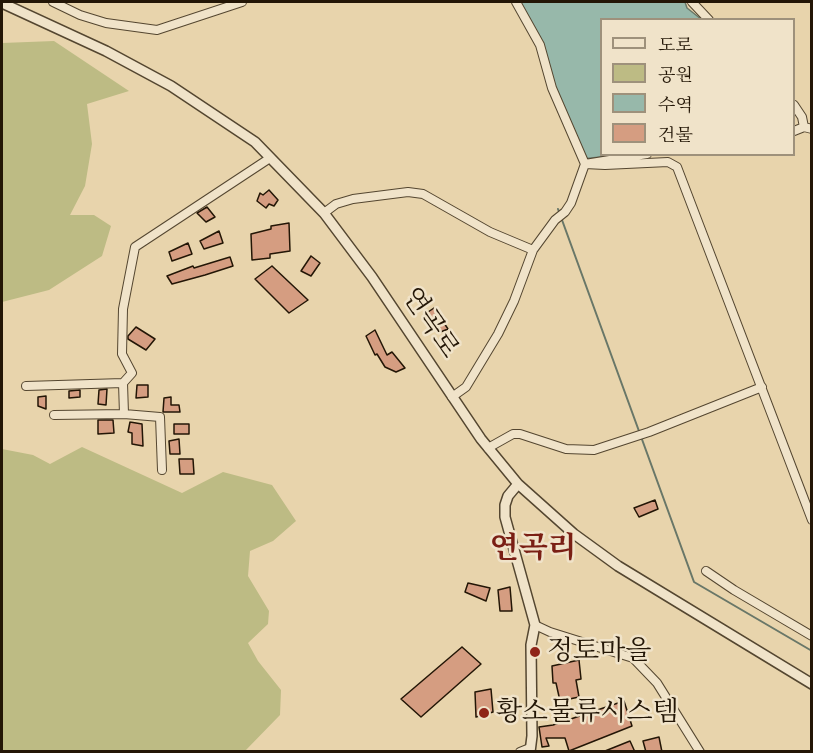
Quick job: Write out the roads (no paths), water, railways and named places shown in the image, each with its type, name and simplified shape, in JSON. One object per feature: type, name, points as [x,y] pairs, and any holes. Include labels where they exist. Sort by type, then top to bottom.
[{"type":"street","points":[[53,2],[106,23],[156,30],[242,2]]},
{"type":"street","points":[[452,397],[466,387],[498,334],[514,301],[533,250],[571,203],[585,164],[552,88],[540,45],[516,2]]},
{"type":"street","points":[[692,2],[707,18]]},
{"type":"street","name":"연곡로","points":[[2,3],[106,51],[171,86],[255,142],[324,213],[372,278],[488,448],[518,484],[574,534],[618,566],[812,684]]},
{"type":"street","points":[[795,106],[808,128]]},
{"type":"street","points":[[585,164],[635,156]]},
{"type":"street","points":[[124,414],[123,383],[132,373],[122,354],[123,309],[135,247],[270,158]]},
{"type":"street","points":[[585,164],[669,162],[677,166],[812,520]]},
{"type":"street","points":[[324,213],[336,204],[353,199],[408,192],[423,194],[490,232],[533,250]]},
{"type":"street","points":[[26,386],[123,383]]},
{"type":"street","points":[[488,448],[513,435],[520,435],[566,449],[594,450],[649,432],[762,387]]},
{"type":"street","points":[[54,415],[124,414],[160,417],[162,470]]},
{"type":"street","points":[[518,484],[508,496],[505,517],[535,625],[531,645],[530,750],[520,752]]},
{"type":"street","points":[[706,571],[812,636]]},
{"type":"street","points":[[535,625],[550,632],[633,658],[657,683],[700,752]]},
{"type":"water","points":[[516,2],[685,2],[687,8],[700,18],[600,18],[600,156],[610,156],[582,159],[540,45]]},
{"type":"waterway","points":[[558,209],[694,582],[812,651]]},
{"type":"place","name":"정토마을","points":[[535,652]]},
{"type":"place","name":"황소물류시스템","points":[[484,713]]},
{"type":"district","name":"연곡리","points":[[533,549]]}]
